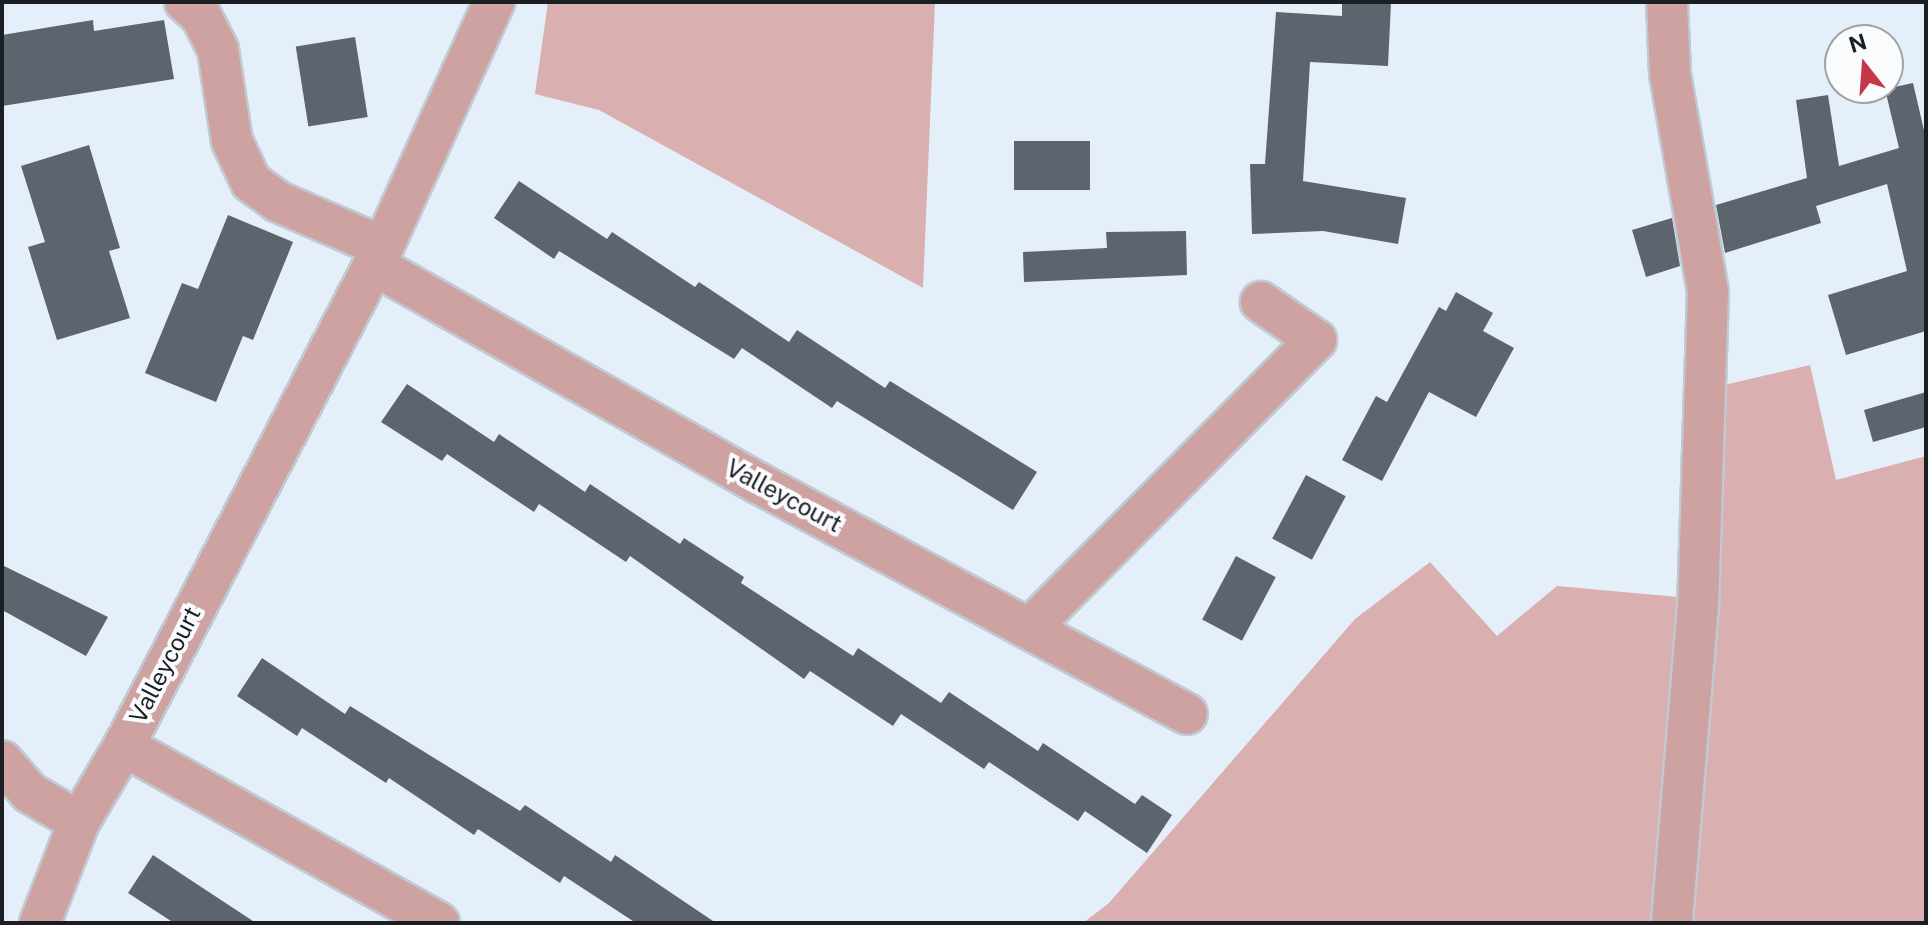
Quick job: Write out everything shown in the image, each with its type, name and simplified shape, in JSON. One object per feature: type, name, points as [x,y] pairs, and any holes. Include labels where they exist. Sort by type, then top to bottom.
[{"type":"street","points":[[185,2],[201,16],[218,50],[232,141],[251,182],[279,202],[378,256]]},
{"type":"street","name":"Valleycourt","points":[[439,923],[124,746],[378,256],[494,2]]},
{"type":"street","points":[[1667,2],[1670,74],[1708,291],[1698,605],[1672,923]]},
{"type":"street","name":"Valleycourt","points":[[378,256],[758,483],[1187,714]]},
{"type":"street","points":[[1030,628],[1316,340],[1261,302]]},
{"type":"street","points":[[40,923],[79,822],[124,746]]},
{"type":"street","points":[[2,761],[30,793],[79,822]]},
{"type":"shaded area","points":[[548,2],[935,2],[923,288],[599,110],[535,94]]},
{"type":"shaded area","points":[[1810,365],[1836,480],[1926,456],[1926,923],[1684,923],[1720,386]]},
{"type":"shaded area","points":[[1430,562],[1497,636],[1557,586],[1678,597],[1652,923],[1083,923],[1109,903],[1355,619]]},
{"type":"building","points":[[1342,2],[1391,2],[1388,66],[1310,62],[1303,181],[1406,198],[1398,244],[1323,231],[1252,234],[1250,164],[1265,164],[1276,12],[1342,16]]},
{"type":"building","points":[[93,20],[94,31],[164,20],[174,79],[2,106],[2,35]]},
{"type":"building","points":[[355,37],[368,117],[308,126],[296,46]]},
{"type":"building","points":[[1913,83],[1926,139],[1926,331],[1846,355],[1828,295],[1907,271],[1887,184],[1816,206],[1821,223],[1725,253],[1716,205],[1807,178],[1796,100],[1824,96],[1824,104],[1829,104],[1839,166],[1899,148],[1889,104],[1904,104],[1904,85]]},
{"type":"building","points":[[1014,141],[1090,141],[1090,190],[1014,190]]},
{"type":"building","points":[[89,145],[120,248],[109,251],[130,318],[57,340],[28,247],[45,242],[21,166]]},
{"type":"building","points":[[519,181],[607,239],[612,232],[695,287],[699,282],[789,342],[797,330],[885,388],[890,381],[1037,472],[1013,510],[837,401],[832,408],[742,348],[734,359],[559,251],[554,259],[494,218]]},
{"type":"building","points":[[228,215],[293,242],[253,340],[243,336],[216,402],[145,373],[182,283],[198,289]]},
{"type":"building","points":[[1672,218],[1680,266],[1646,277],[1632,230]]},
{"type":"building","points":[[1186,231],[1187,275],[1024,282],[1023,252],[1107,248],[1106,232]]},
{"type":"building","points":[[1456,292],[1493,313],[1483,331],[1514,348],[1476,417],[1429,392],[1382,481],[1342,460],[1376,396],[1387,402],[1439,307],[1446,311]]},
{"type":"building","points":[[407,384],[494,442],[499,434],[585,492],[590,484],[680,544],[684,538],[744,577],[741,583],[853,656],[858,648],[941,703],[949,692],[1038,751],[1043,743],[1135,804],[1142,795],[1172,815],[1147,853],[1085,811],[1078,821],[989,762],[984,769],[901,714],[893,726],[810,671],[804,679],[630,556],[626,562],[539,504],[534,512],[447,454],[442,461],[381,422]]},
{"type":"building","points":[[1926,392],[1926,427],[1873,442],[1864,410]]},
{"type":"building","points":[[1306,475],[1346,496],[1312,560],[1272,539]]},
{"type":"building","points":[[1236,556],[1276,577],[1242,641],[1202,620]]},
{"type":"building","points":[[2,565],[108,617],[86,656],[2,610]]},
{"type":"building","points":[[262,658],[345,714],[350,706],[520,811],[525,805],[611,862],[615,855],[716,923],[636,923],[564,876],[560,883],[478,829],[474,835],[389,778],[386,783],[302,728],[297,736],[237,696]]},
{"type":"building","points":[[153,855],[256,923],[174,923],[128,893]]}]
